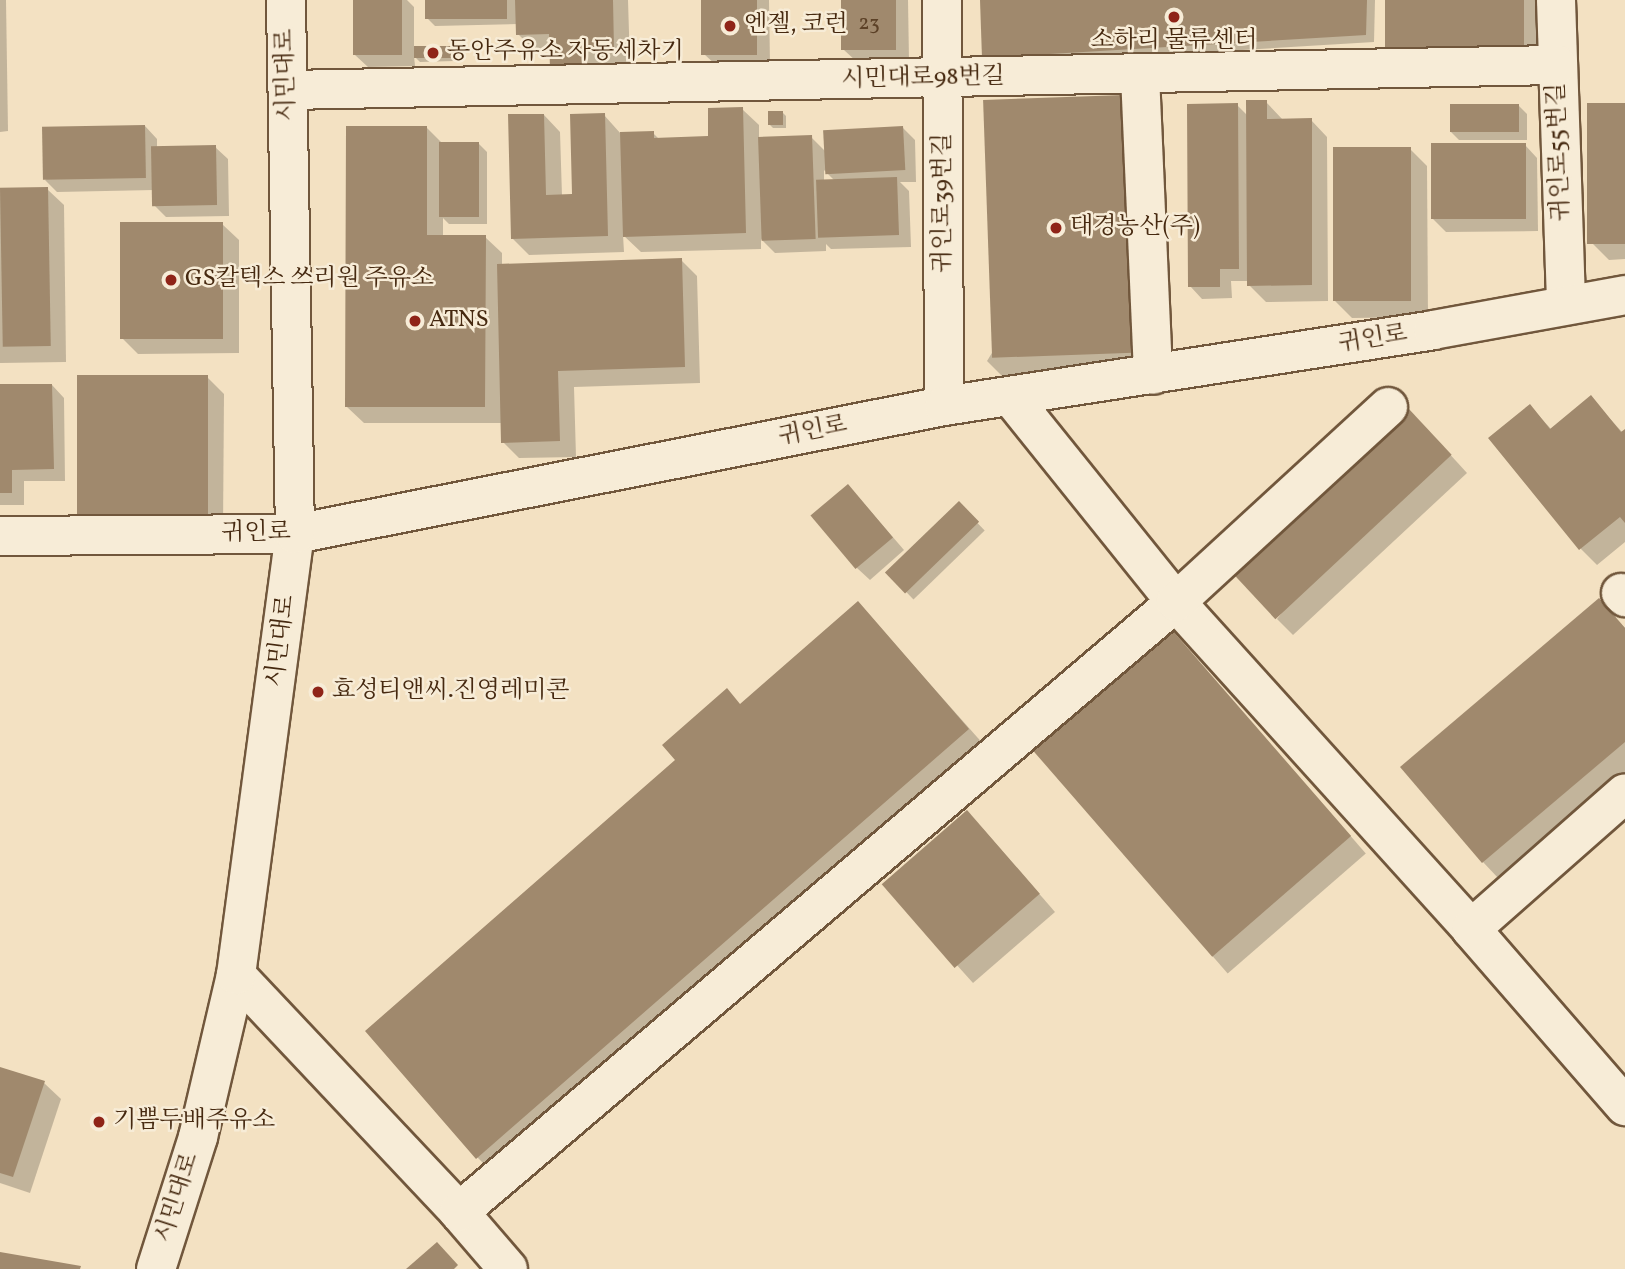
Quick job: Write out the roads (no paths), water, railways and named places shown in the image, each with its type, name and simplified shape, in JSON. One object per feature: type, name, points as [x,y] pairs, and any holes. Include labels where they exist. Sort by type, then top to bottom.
[{"type":"street","name":"시민대로","points":[[156,1269],[198,1137],[236,975],[295,534],[286,0]]},
{"type":"street","name":"귀인로39번길","points":[[942,0],[944,406]]},
{"type":"street","name":"귀인로55번길","points":[[1556,0],[1566,304]]},
{"type":"street","name":"시민대로98번길","points":[[288,90],[1557,65]]},
{"type":"street","points":[[1140,75],[1153,375]]},
{"type":"street","name":"귀인로","points":[[0,536],[295,534],[944,406],[1433,330],[1625,295]]},
{"type":"street","points":[[1011,397],[1176,602],[1471,929],[1625,1106]]},
{"type":"street","points":[[459,1212],[1176,602],[1388,407]]},
{"type":"street","points":[[1471,929],[1625,793]]},
{"type":"street","points":[[236,975],[459,1212],[508,1269]]},
{"type":"place","name":"소하리 물류센터","points":[[1174,17]]},
{"type":"place","name":"엔젤, 코런","points":[[730,26]]},
{"type":"place","name":"동안주유소 자동세차기","points":[[433,53]]},
{"type":"place","name":"태경농산(주)","points":[[1056,228]]},
{"type":"place","name":"GS칼텍스 쓰리원 주유소","points":[[171,280]]},
{"type":"place","name":"ATNS","points":[[415,321]]},
{"type":"place","name":"효성티앤씨.진영레미콘","points":[[318,692]]},
{"type":"place","name":"기쁨두배주유소","points":[[99,1122]]}]
